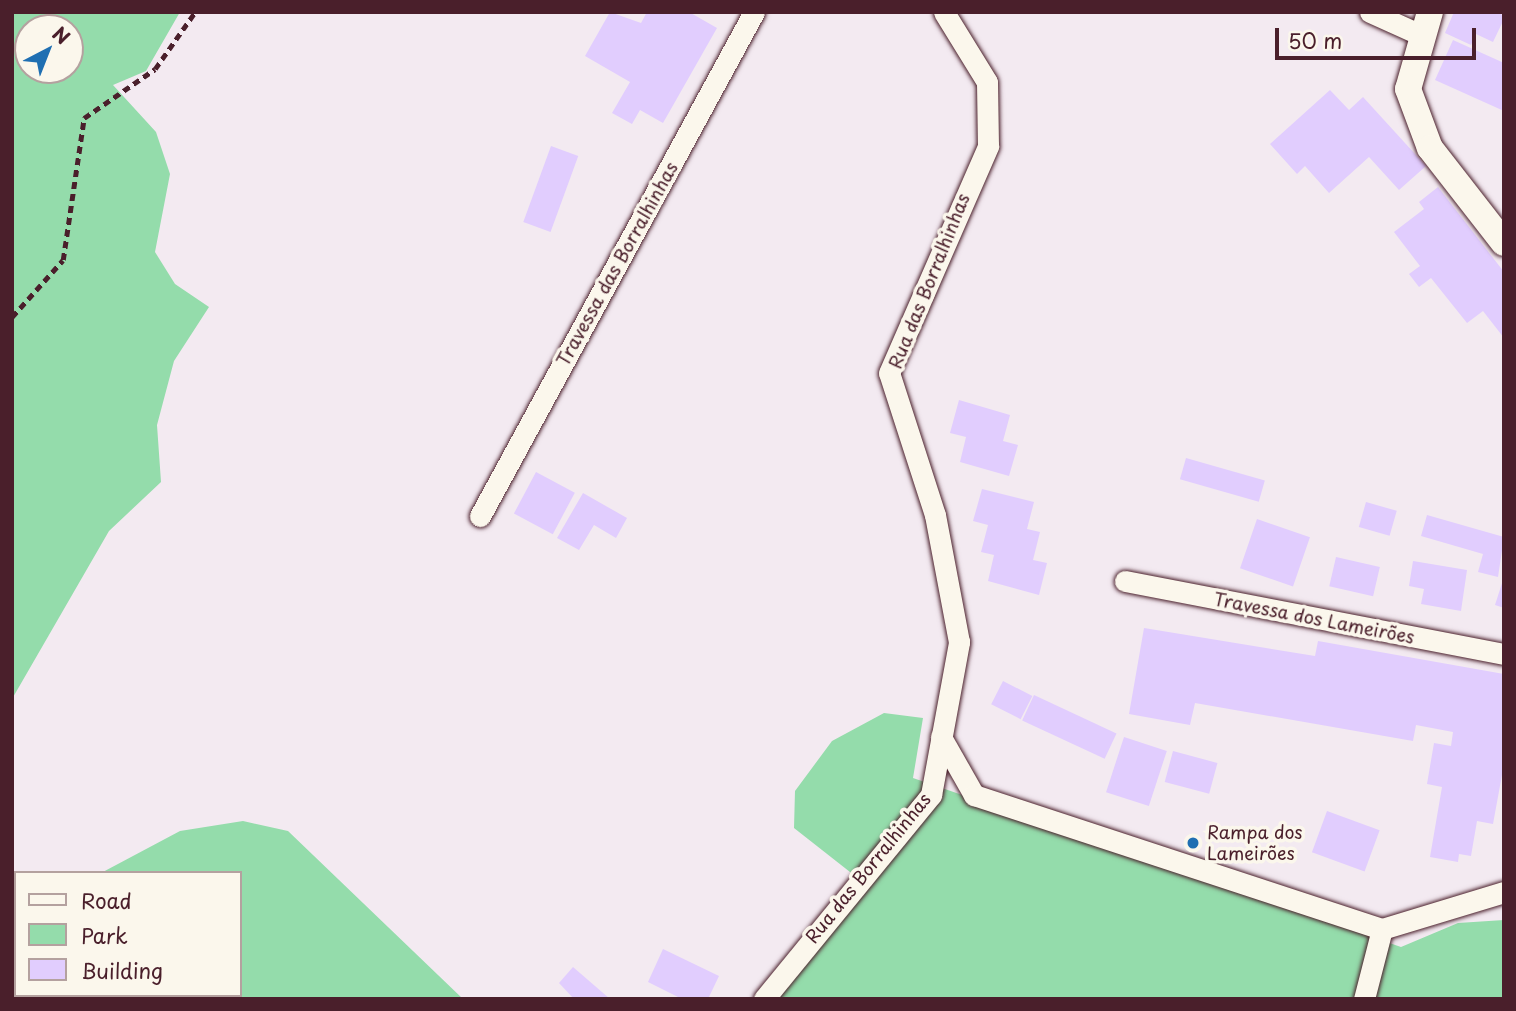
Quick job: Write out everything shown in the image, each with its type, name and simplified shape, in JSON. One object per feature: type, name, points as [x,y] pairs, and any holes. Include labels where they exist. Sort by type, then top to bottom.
[{"type":"street","name":"Travessa das Borralhinhas","points":[[480,516],[754,12]]},
{"type":"street","name":"Rua das Borralhinhas","points":[[764,999],[932,795],[940,737],[959,642],[935,515],[890,373],[988,146],[987,82],[944,12]]},
{"type":"street","points":[[1370,12],[1426,23],[1408,89],[1430,148],[1504,243]]},
{"type":"street","name":"Travessa dos Lameirões","points":[[1125,581],[1504,654]]},
{"type":"street","points":[[940,737],[974,795],[1382,929],[1504,892]]},
{"type":"street","points":[[1364,999],[1382,929]]},
{"type":"path","points":[[12,317],[63,260],[84,118],[155,69],[195,12]]},
{"type":"green space","points":[[12,12],[180,12],[146,71],[113,85],[156,132],[170,174],[155,252],[175,284],[209,307],[174,361],[157,425],[161,482],[109,531],[12,699]]},
{"type":"green space","points":[[884,713],[923,718],[913,778],[1401,947],[1458,923],[1504,920],[1504,999],[775,999],[864,883],[794,828],[795,791],[832,741]]},
{"type":"green space","points":[[243,821],[288,831],[463,999],[235,999],[232,997],[242,997],[242,871],[105,871],[180,831]]},
{"type":"green space","points":[[14,988],[14,997],[82,997],[12,999]]},
{"type":"building","points":[[610,12],[641,23],[647,12],[689,12],[717,28],[663,123],[640,110],[632,124],[612,113],[630,82],[585,56]]},
{"type":"building","points":[[1454,12],[1500,12],[1504,19],[1493,42],[1476,34],[1471,45],[1445,33]]},
{"type":"building","points":[[1453,40],[1504,63],[1504,111],[1435,80]]},
{"type":"building","points":[[1330,90],[1349,110],[1363,97],[1426,166],[1399,190],[1369,157],[1329,193],[1305,166],[1297,174],[1270,144]]},
{"type":"building","points":[[551,146],[578,156],[551,232],[523,222]]},
{"type":"building","points":[[1438,187],[1504,272],[1504,338],[1483,311],[1467,323],[1431,278],[1419,287],[1409,274],[1420,266],[1394,232],[1424,209],[1419,202]]},
{"type":"building","points":[[959,400],[1010,415],[1003,441],[1018,445],[1009,476],[960,462],[966,437],[950,433]]},
{"type":"building","points":[[1186,458],[1265,481],[1259,502],[1180,479]]},
{"type":"building","points":[[536,472],[575,493],[553,534],[514,513]]},
{"type":"building","points":[[982,489],[1034,502],[1027,529],[1040,532],[1033,560],[1047,563],[1039,595],[988,581],[994,555],[981,552],[988,525],[973,521]]},
{"type":"building","points":[[583,493],[627,518],[616,538],[594,525],[579,550],[557,538]]},
{"type":"building","points":[[1366,502],[1397,511],[1390,536],[1359,527]]},
{"type":"building","points":[[1427,515],[1504,537],[1498,577],[1478,572],[1483,554],[1421,536]]},
{"type":"building","points":[[1257,519],[1310,537],[1293,586],[1240,568]]},
{"type":"building","points":[[1336,557],[1380,567],[1373,596],[1329,586]]},
{"type":"building","points":[[1413,561],[1467,570],[1461,611],[1421,604],[1424,589],[1409,586]]},
{"type":"building","points":[[1504,580],[1504,608],[1495,605]]},
{"type":"building","points":[[1144,628],[1315,656],[1318,641],[1504,674],[1504,764],[1493,824],[1477,821],[1471,856],[1459,854],[1458,862],[1430,857],[1442,787],[1427,784],[1434,743],[1451,746],[1453,732],[1416,725],[1413,741],[1195,703],[1190,725],[1129,714]]},
{"type":"building","points":[[1003,681],[1032,696],[1021,719],[991,704]]},
{"type":"building","points":[[1034,695],[1116,733],[1105,759],[1022,720]]},
{"type":"building","points":[[1124,737],[1167,751],[1149,806],[1106,792]]},
{"type":"building","points":[[1173,751],[1217,763],[1209,794],[1165,782]]},
{"type":"building","points":[[1327,811],[1380,830],[1365,871],[1312,852]]},
{"type":"building","points":[[663,949],[719,976],[708,999],[682,999],[648,982]]},
{"type":"building","points":[[573,967],[610,999],[574,999],[559,983]]},
{"type":"place","name":"Rampa dos Lameirões","points":[[1193,843]]}]
